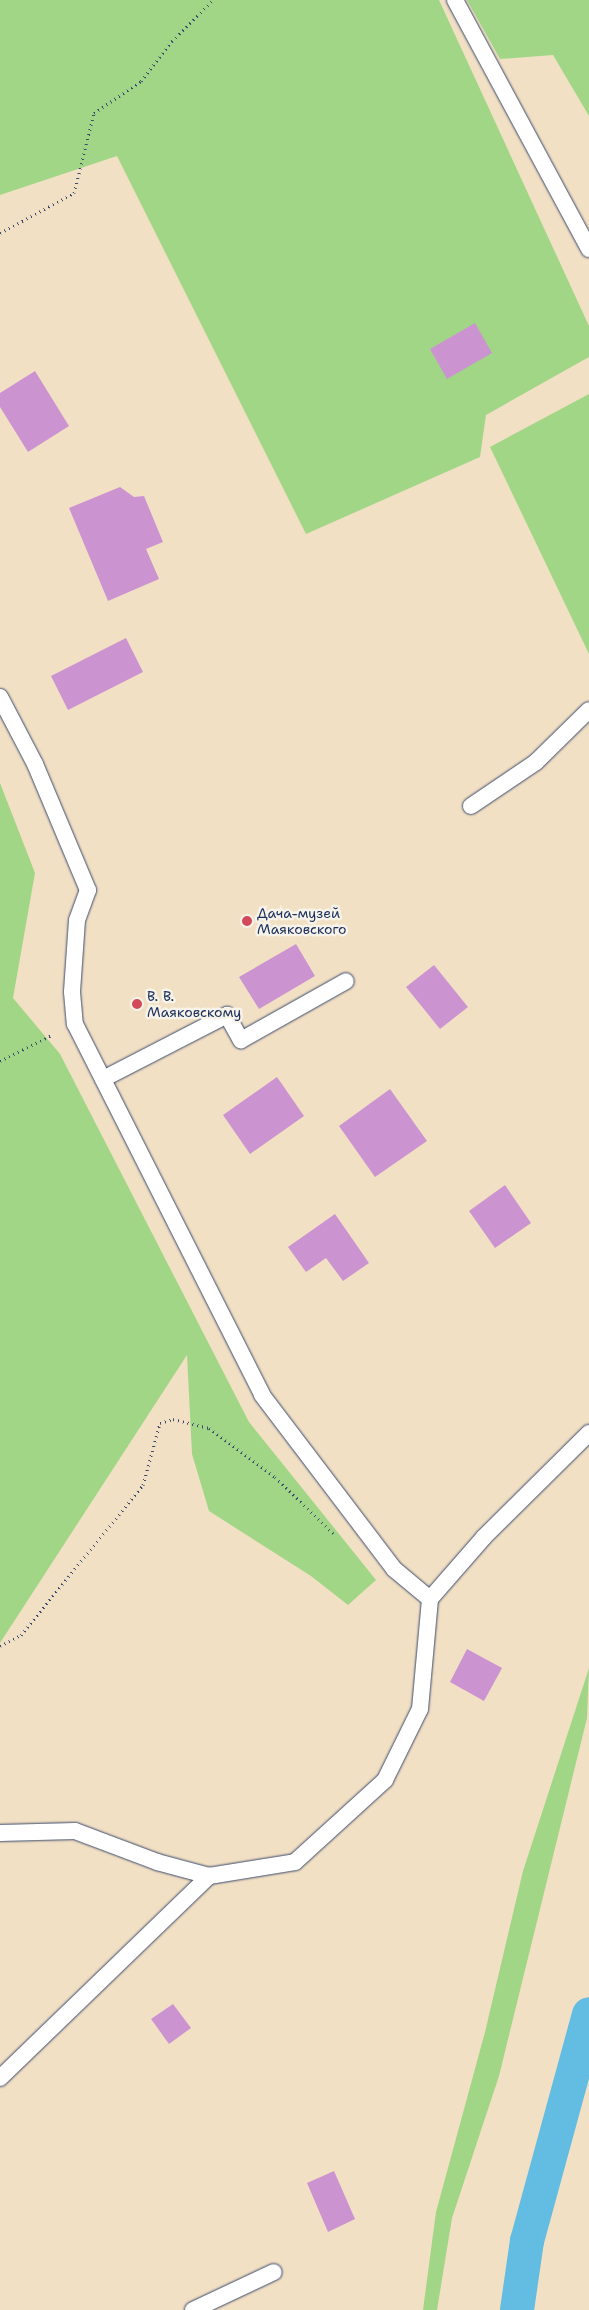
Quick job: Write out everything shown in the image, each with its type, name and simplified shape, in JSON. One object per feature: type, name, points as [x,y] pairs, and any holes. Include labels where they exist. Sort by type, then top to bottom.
[{"type":"lane","points":[[455,0],[589,249]]},
{"type":"lane","points":[[0,697],[35,764],[88,890],[77,920],[72,992],[75,1024],[262,1395],[394,1570],[430,1599]]},
{"type":"lane","points":[[471,806],[536,762],[589,710]]},
{"type":"lane","points":[[103,1079],[227,1015],[242,1040],[346,981]]},
{"type":"lane","points":[[0,1833],[74,1831],[157,1862],[209,1876],[295,1862],[385,1780],[420,1709],[430,1599],[484,1537],[589,1433]]},
{"type":"lane","points":[[0,2078],[209,1876]]},
{"type":"lane","points":[[192,2310],[274,2272]]},
{"type":"path","points":[[0,232],[74,193],[94,113],[141,81],[172,40],[213,0]]},
{"type":"path","points":[[0,1061],[75,1024]]},
{"type":"path","points":[[0,1646],[21,1635],[142,1484],[160,1423],[173,1419],[208,1428],[275,1477],[336,1534]]},
{"type":"green space","points":[[0,0],[439,0],[589,326],[589,357],[486,415],[480,457],[306,534],[117,156],[0,195]]},
{"type":"green space","points":[[467,0],[589,0],[589,116],[553,55],[500,59]]},
{"type":"green space","points":[[589,394],[589,654],[490,447]]},
{"type":"green space","points":[[0,783],[35,873],[13,998],[60,1054],[249,1422],[376,1580],[348,1605],[311,1576],[209,1511],[192,1454],[187,1355],[0,1643]]},
{"type":"green space","points":[[589,1668],[587,1718],[499,2076],[452,2218],[437,2310],[423,2310],[436,2212],[485,2032],[523,1871]]},
{"type":"building","points":[[475,323],[492,353],[447,379],[430,349]]},
{"type":"building","points":[[35,371],[69,426],[28,452],[0,407],[0,393]]},
{"type":"building","points":[[120,487],[134,497],[144,496],[163,542],[146,549],[159,579],[108,601],[69,508]]},
{"type":"building","points":[[126,638],[143,672],[68,710],[51,676]]},
{"type":"building","points":[[296,944],[315,976],[259,1009],[239,977]]},
{"type":"building","points":[[434,965],[468,1007],[440,1029],[406,987]]},
{"type":"building","points":[[277,1077],[304,1116],[250,1154],[223,1115]]},
{"type":"building","points":[[390,1089],[427,1141],[375,1177],[339,1126]]},
{"type":"building","points":[[505,1185],[531,1223],[495,1248],[469,1211]]},
{"type":"building","points":[[335,1214],[369,1263],[343,1281],[326,1258],[306,1272],[288,1247]]},
{"type":"building","points":[[467,1649],[502,1668],[484,1701],[450,1682]]},
{"type":"building","points":[[173,2004],[191,2028],[169,2044],[151,2019]]},
{"type":"building","points":[[334,2171],[355,2219],[328,2232],[307,2183]]},
{"type":"waterway","points":[[517,2310],[527,2241],[589,2014]]},
{"type":"place","name":"Дача-музей Маяковского","points":[[247,921]]},
{"type":"place","name":"В. В. Маяковскому","points":[[137,1004]]}]
